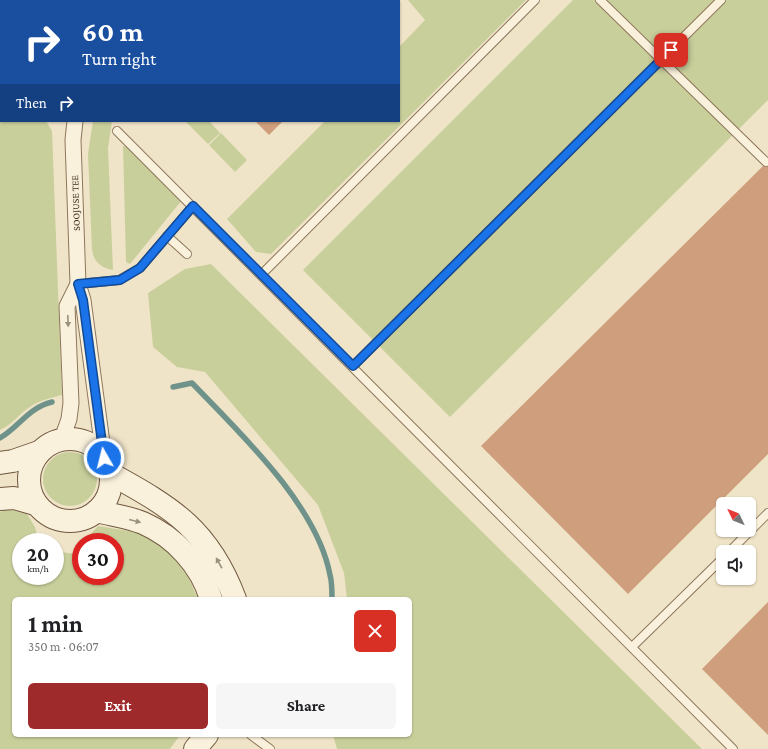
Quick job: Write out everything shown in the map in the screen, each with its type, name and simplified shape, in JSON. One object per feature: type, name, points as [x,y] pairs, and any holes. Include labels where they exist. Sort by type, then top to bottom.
[{"type":"street","name":"SOOJUSE TEE","points":[[75,122],[73,140],[78,284],[83,300],[108,466]]},
{"type":"street","name":"SOOJUSE TEE","points":[[62,439],[69,419],[71,403],[68,306],[78,284]]},
{"type":"street","points":[[0,463],[13,461],[39,452],[50,444],[62,439],[76,439],[89,443],[100,451],[108,466],[111,488],[106,501],[97,512],[85,519],[72,522],[58,520],[45,514],[35,504],[29,491],[28,477],[32,463],[39,452]]},
{"type":"street","points":[[108,466],[186,521],[217,559],[234,597]]},
{"type":"street","points":[[0,499],[14,498],[35,504]]},
{"type":"street","points":[[97,512],[142,523],[168,538],[198,568],[210,597]]},
{"type":"street","points":[[195,749],[205,737]]},
{"type":"lane","points":[[262,274],[535,0]]},
{"type":"lane","points":[[600,0],[766,162]]},
{"type":"lane","points":[[353,366],[722,0]]},
{"type":"lane","points":[[117,131],[262,274],[734,749]]},
{"type":"lane","points":[[78,284],[120,280],[140,268],[193,206]]},
{"type":"lane","points":[[167,236],[187,254]]},
{"type":"lane","points":[[736,545],[768,513]]},
{"type":"lane","points":[[632,647],[716,565]]},
{"type":"lane","points":[[254,737],[270,749]]},
{"type":"green space","points":[[408,0],[526,0],[271,254],[256,252],[227,219],[324,122],[400,122],[400,46],[425,20]]},
{"type":"green space","points":[[573,0],[768,0],[768,100],[450,417],[303,270]]},
{"type":"green space","points":[[0,122],[47,122],[52,131],[62,395],[34,405],[0,430]]},
{"type":"green space","points":[[93,122],[112,122],[108,148],[113,270],[105,268],[99,264],[94,258],[92,250],[88,154]]},
{"type":"green space","points":[[186,122],[210,122],[220,133],[208,144]]},
{"type":"green space","points":[[221,133],[247,160],[235,172],[209,145]]},
{"type":"green space","points":[[123,146],[129,147],[182,200],[130,264],[126,262]]},
{"type":"green space","points":[[211,264],[702,749],[337,749],[334,737],[412,737],[412,597],[347,597],[344,573],[318,505],[205,372],[177,367],[153,347],[148,293],[185,269]]},
{"type":"green space","points":[[70,452],[80,454],[89,460],[95,469],[97,479],[95,489],[89,498],[80,504],[70,506],[60,504],[51,498],[45,489],[43,479],[45,469],[51,460],[60,454]]},
{"type":"green space","points":[[7,509],[27,514],[35,527],[37,533],[12,533],[12,585],[64,585],[64,552],[72,554],[72,585],[124,585],[124,533],[92,533],[98,526],[147,534],[184,567],[197,597],[12,597],[12,737],[179,737],[170,749],[0,749],[0,512]]},
{"type":"building","points":[[256,122],[282,122],[269,135]]},
{"type":"building","points":[[768,161],[768,454],[725,497],[716,497],[716,506],[628,594],[481,446]]},
{"type":"building","points":[[768,602],[768,735],[702,669]]},
{"type":"waterway","points":[[173,387],[192,383],[253,447],[293,497],[310,522],[322,549],[331,578],[332,597]]},
{"type":"waterway","points":[[0,438],[37,408],[52,402]]},
{"type":"route","points":[[104,458],[83,300],[78,284],[120,280],[140,268],[193,206],[353,366],[671,50]]}]
